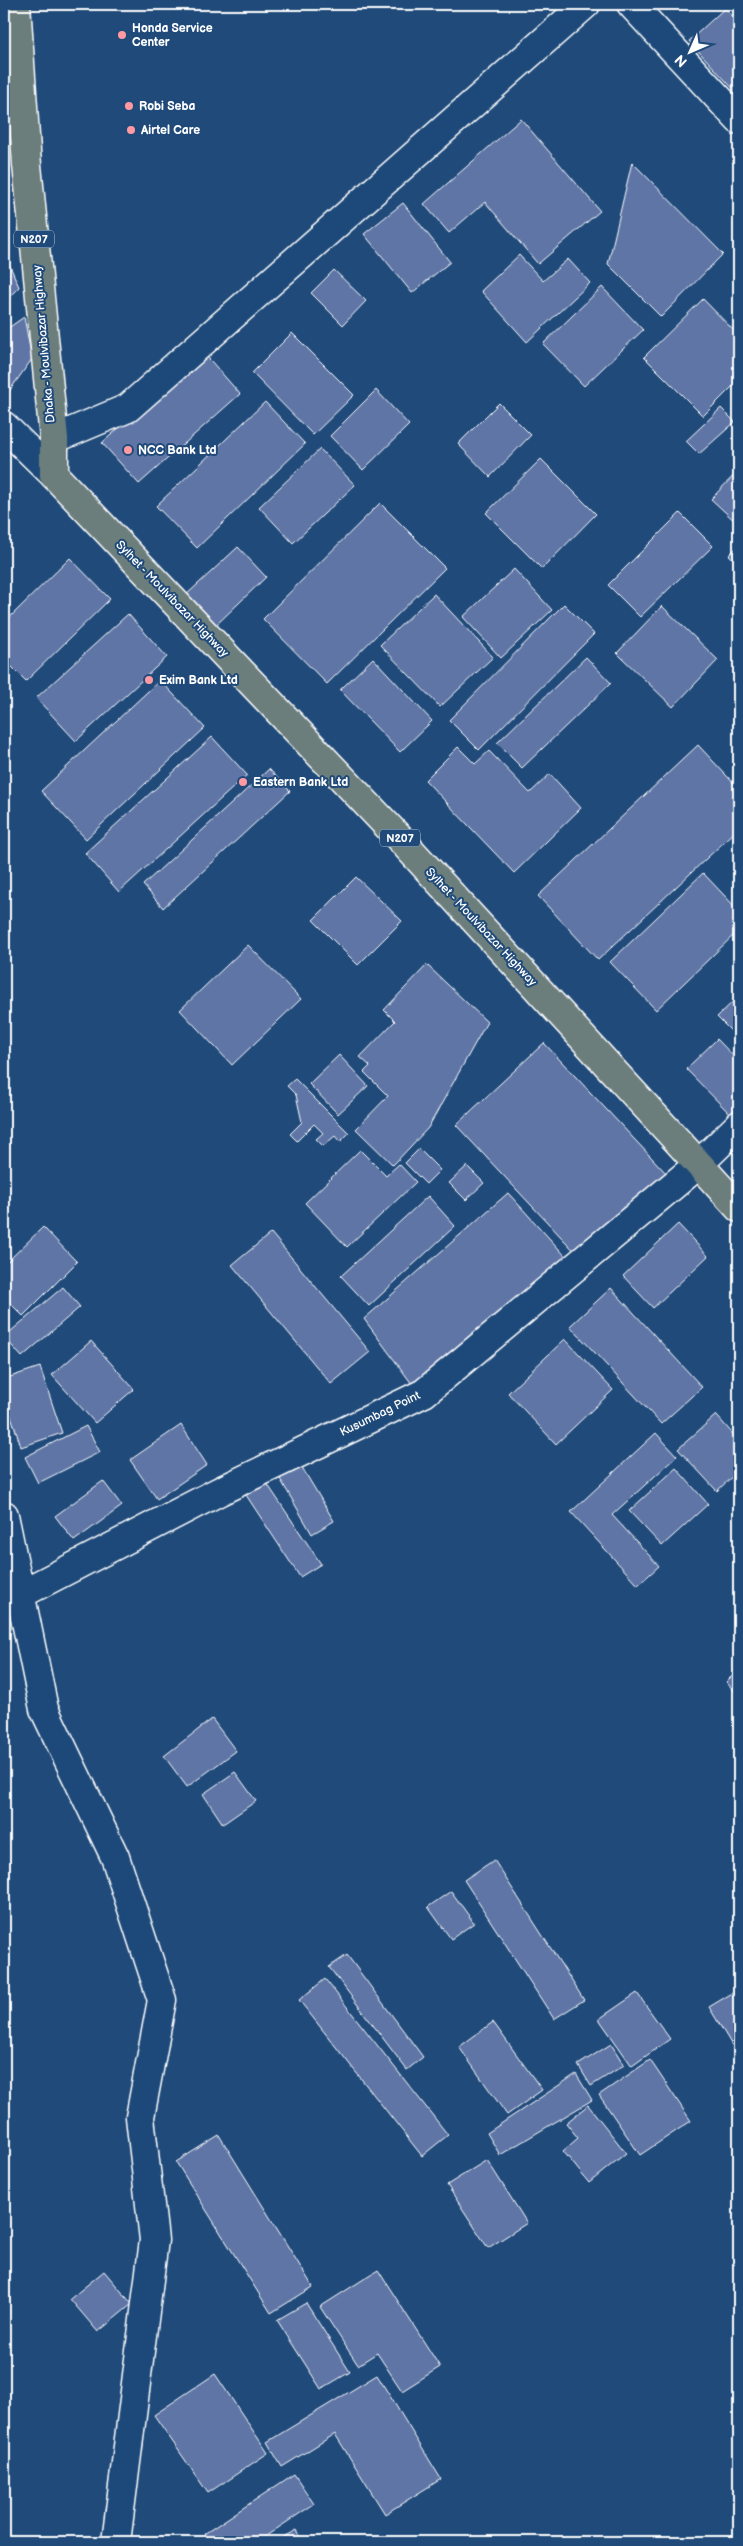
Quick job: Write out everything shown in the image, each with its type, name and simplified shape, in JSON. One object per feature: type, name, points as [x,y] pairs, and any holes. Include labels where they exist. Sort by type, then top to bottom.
[{"type":"highway","name":"Dhaka - Moulvibazar Highway","points":[[16,4],[27,165],[54,439],[54,475]]},
{"type":"highway","name":"Sylhet - Moulvibazar Highway","points":[[54,475],[402,841],[739,1208]]},
{"type":"street","points":[[54,439],[128,408],[586,4]]},
{"type":"street","points":[[631,4],[739,120]]},
{"type":"street","points":[[4,426],[54,475]]},
{"type":"street","name":"Kusumbag Point","points":[[21,1594],[220,1491],[424,1393],[699,1164],[739,1125]]},
{"type":"street","points":[[4,1515],[44,1708],[116,1857],[162,2000],[140,2117],[154,2240],[116,2542]]},
{"type":"building","points":[[725,8],[739,23],[739,95],[689,41]]},
{"type":"building","points":[[521,119],[600,211],[538,264],[485,202],[449,233],[424,204]]},
{"type":"building","points":[[632,162],[723,254],[661,317],[608,264]]},
{"type":"building","points":[[403,203],[450,262],[412,293],[364,234]]},
{"type":"building","points":[[4,252],[19,287],[4,302]]},
{"type":"building","points":[[519,255],[543,281],[568,259],[590,283],[527,342],[481,291]]},
{"type":"building","points":[[334,270],[366,301],[343,325],[311,293]]},
{"type":"building","points":[[602,287],[643,330],[584,386],[543,344]]},
{"type":"building","points":[[703,299],[739,336],[739,380],[703,416],[644,357]]},
{"type":"building","points":[[24,317],[32,359],[5,397],[4,331]]},
{"type":"building","points":[[292,333],[354,395],[313,435],[252,373]]},
{"type":"building","points":[[203,352],[240,394],[139,484],[102,443]]},
{"type":"building","points":[[376,390],[409,425],[363,470],[330,436]]},
{"type":"building","points":[[265,402],[305,444],[197,548],[156,506]]},
{"type":"building","points":[[499,403],[531,435],[490,477],[458,444]]},
{"type":"building","points":[[721,408],[735,422],[699,454],[686,441]]},
{"type":"building","points":[[320,449],[355,485],[293,543],[259,507]]},
{"type":"building","points":[[541,459],[596,514],[542,569],[486,513]]},
{"type":"building","points":[[739,470],[739,523],[738,524],[711,499]]},
{"type":"building","points":[[380,503],[445,568],[327,684],[263,619]]},
{"type":"building","points":[[680,513],[713,546],[640,617],[608,585]]},
{"type":"building","points":[[739,545],[739,564],[729,555]]},
{"type":"building","points":[[238,547],[266,577],[213,628],[184,597]]},
{"type":"building","points":[[70,558],[110,599],[26,681],[4,659],[4,623]]},
{"type":"building","points":[[514,569],[552,610],[501,658],[463,617]]},
{"type":"building","points":[[434,594],[493,657],[440,707],[380,645]]},
{"type":"building","points":[[564,604],[594,634],[479,750],[449,720]]},
{"type":"building","points":[[662,606],[718,660],[673,707],[617,653]]},
{"type":"building","points":[[128,614],[167,657],[76,741],[36,698]]},
{"type":"building","points":[[586,657],[611,683],[522,768],[497,743]]},
{"type":"building","points":[[373,658],[432,721],[400,752],[340,690]]},
{"type":"building","points":[[160,680],[205,728],[86,839],[41,791]]},
{"type":"building","points":[[212,737],[247,775],[119,892],[85,853]]},
{"type":"building","points":[[698,745],[739,789],[739,828],[598,960],[538,896]]},
{"type":"building","points":[[458,747],[475,764],[489,751],[530,793],[550,774],[581,808],[514,873],[425,780]]},
{"type":"building","points":[[269,769],[290,791],[163,908],[143,885]]},
{"type":"building","points":[[703,873],[739,911],[739,930],[656,1010],[610,962]]},
{"type":"building","points":[[356,877],[402,921],[358,965],[313,920]]},
{"type":"building","points":[[248,945],[301,999],[232,1065],[180,1010]]},
{"type":"building","points":[[427,965],[487,1022],[428,1128],[393,1165],[356,1129],[388,1096],[364,1072],[370,1066],[360,1057],[395,1021],[384,1010]]},
{"type":"building","points":[[739,996],[739,1039],[717,1017]]},
{"type":"building","points":[[717,1039],[739,1062],[739,1114],[734,1118],[686,1069]]},
{"type":"building","points":[[544,1043],[666,1173],[578,1255],[456,1125]]},
{"type":"building","points":[[339,1055],[368,1086],[338,1114],[309,1084]]},
{"type":"building","points":[[295,1079],[349,1133],[340,1142],[335,1136],[323,1146],[316,1139],[323,1133],[314,1124],[297,1141],[290,1134],[302,1122],[296,1095],[287,1086]]},
{"type":"building","points":[[419,1149],[440,1170],[426,1184],[405,1163]]},
{"type":"building","points":[[360,1150],[386,1176],[399,1164],[416,1182],[347,1247],[305,1203]]},
{"type":"building","points":[[467,1166],[484,1183],[466,1200],[449,1183]]},
{"type":"building","points":[[508,1193],[569,1260],[412,1384],[364,1319]]},
{"type":"building","points":[[428,1196],[455,1226],[369,1306],[341,1276]]},
{"type":"building","points":[[678,1224],[708,1256],[653,1308],[623,1276]]},
{"type":"building","points":[[43,1227],[77,1262],[23,1316],[4,1297],[4,1265]]},
{"type":"building","points":[[271,1233],[370,1352],[331,1384],[232,1265]]},
{"type":"building","points":[[63,1287],[80,1307],[22,1357],[4,1337]]},
{"type":"building","points":[[611,1288],[702,1387],[661,1424],[570,1326]]},
{"type":"building","points":[[565,1339],[613,1390],[556,1444],[508,1393]]},
{"type":"building","points":[[91,1341],[134,1389],[95,1423],[52,1375]]},
{"type":"building","points":[[40,1367],[62,1433],[21,1447],[4,1394],[4,1379]]},
{"type":"building","points":[[716,1415],[739,1441],[739,1470],[717,1491],[678,1449]]},
{"type":"building","points":[[181,1425],[207,1465],[157,1499],[130,1460]]},
{"type":"building","points":[[86,1426],[100,1452],[38,1483],[25,1457]]},
{"type":"building","points":[[656,1433],[677,1456],[612,1515],[659,1566],[638,1585],[571,1512]]},
{"type":"building","points":[[300,1464],[334,1521],[312,1534],[279,1477]]},
{"type":"building","points":[[676,1468],[708,1504],[662,1546],[629,1511]]},
{"type":"building","points":[[103,1481],[122,1506],[74,1541],[55,1516]]},
{"type":"building","points":[[266,1482],[321,1564],[300,1577],[246,1495]]},
{"type":"building","points":[[739,1669],[739,1696],[726,1682]]},
{"type":"building","points":[[212,1719],[236,1751],[187,1787],[164,1756]]},
{"type":"building","points":[[235,1772],[256,1801],[223,1824],[203,1794]]},
{"type":"building","points":[[494,1860],[584,2000],[554,2019],[464,1880]]},
{"type":"building","points":[[451,1891],[474,1923],[451,1939],[428,1907]]},
{"type":"building","points":[[347,1955],[423,2057],[407,2070],[329,1967]]},
{"type":"building","points":[[325,1979],[448,2135],[422,2156],[299,2000]]},
{"type":"building","points":[[739,1989],[739,2057],[709,2007]]},
{"type":"building","points":[[637,1993],[670,2039],[632,2066],[599,2019]]},
{"type":"building","points":[[493,2022],[542,2090],[507,2115],[459,2047]]},
{"type":"building","points":[[611,2044],[624,2065],[591,2086],[578,2065]]},
{"type":"building","points":[[650,2060],[691,2121],[640,2155],[599,2095]]},
{"type":"building","points":[[576,2074],[592,2100],[500,2155],[487,2133]]},
{"type":"building","points":[[588,2105],[626,2153],[589,2183],[563,2151],[578,2138],[566,2123]]},
{"type":"building","points":[[219,2135],[313,2287],[271,2313],[176,2162]]},
{"type":"building","points":[[487,2160],[527,2223],[488,2248],[447,2185]]},
{"type":"building","points":[[378,2270],[440,2367],[402,2391],[377,2353],[358,2365],[320,2307]]},
{"type":"building","points":[[104,2271],[132,2304],[98,2332],[70,2299]]},
{"type":"building","points":[[306,2303],[350,2372],[321,2389],[277,2320]]},
{"type":"building","points":[[215,2374],[268,2453],[208,2493],[154,2415]]},
{"type":"building","points":[[377,2375],[441,2479],[385,2514],[335,2434],[282,2467],[267,2442]]},
{"type":"building","points":[[294,2474],[314,2504],[257,2542],[209,2542],[204,2534]]},
{"type":"building","points":[[297,2530],[304,2542],[275,2542]]},
{"type":"place","name":"Honda Service Center","points":[[122,35]]},
{"type":"place","name":"Robi Seba","points":[[129,106]]},
{"type":"place","name":"Airtel Care","points":[[131,130]]},
{"type":"place","name":"NCC Bank Ltd","points":[[128,450]]},
{"type":"place","name":"Exim Bank Ltd","points":[[149,680]]},
{"type":"place","name":"Eastern Bank Ltd","points":[[243,782]]}]
